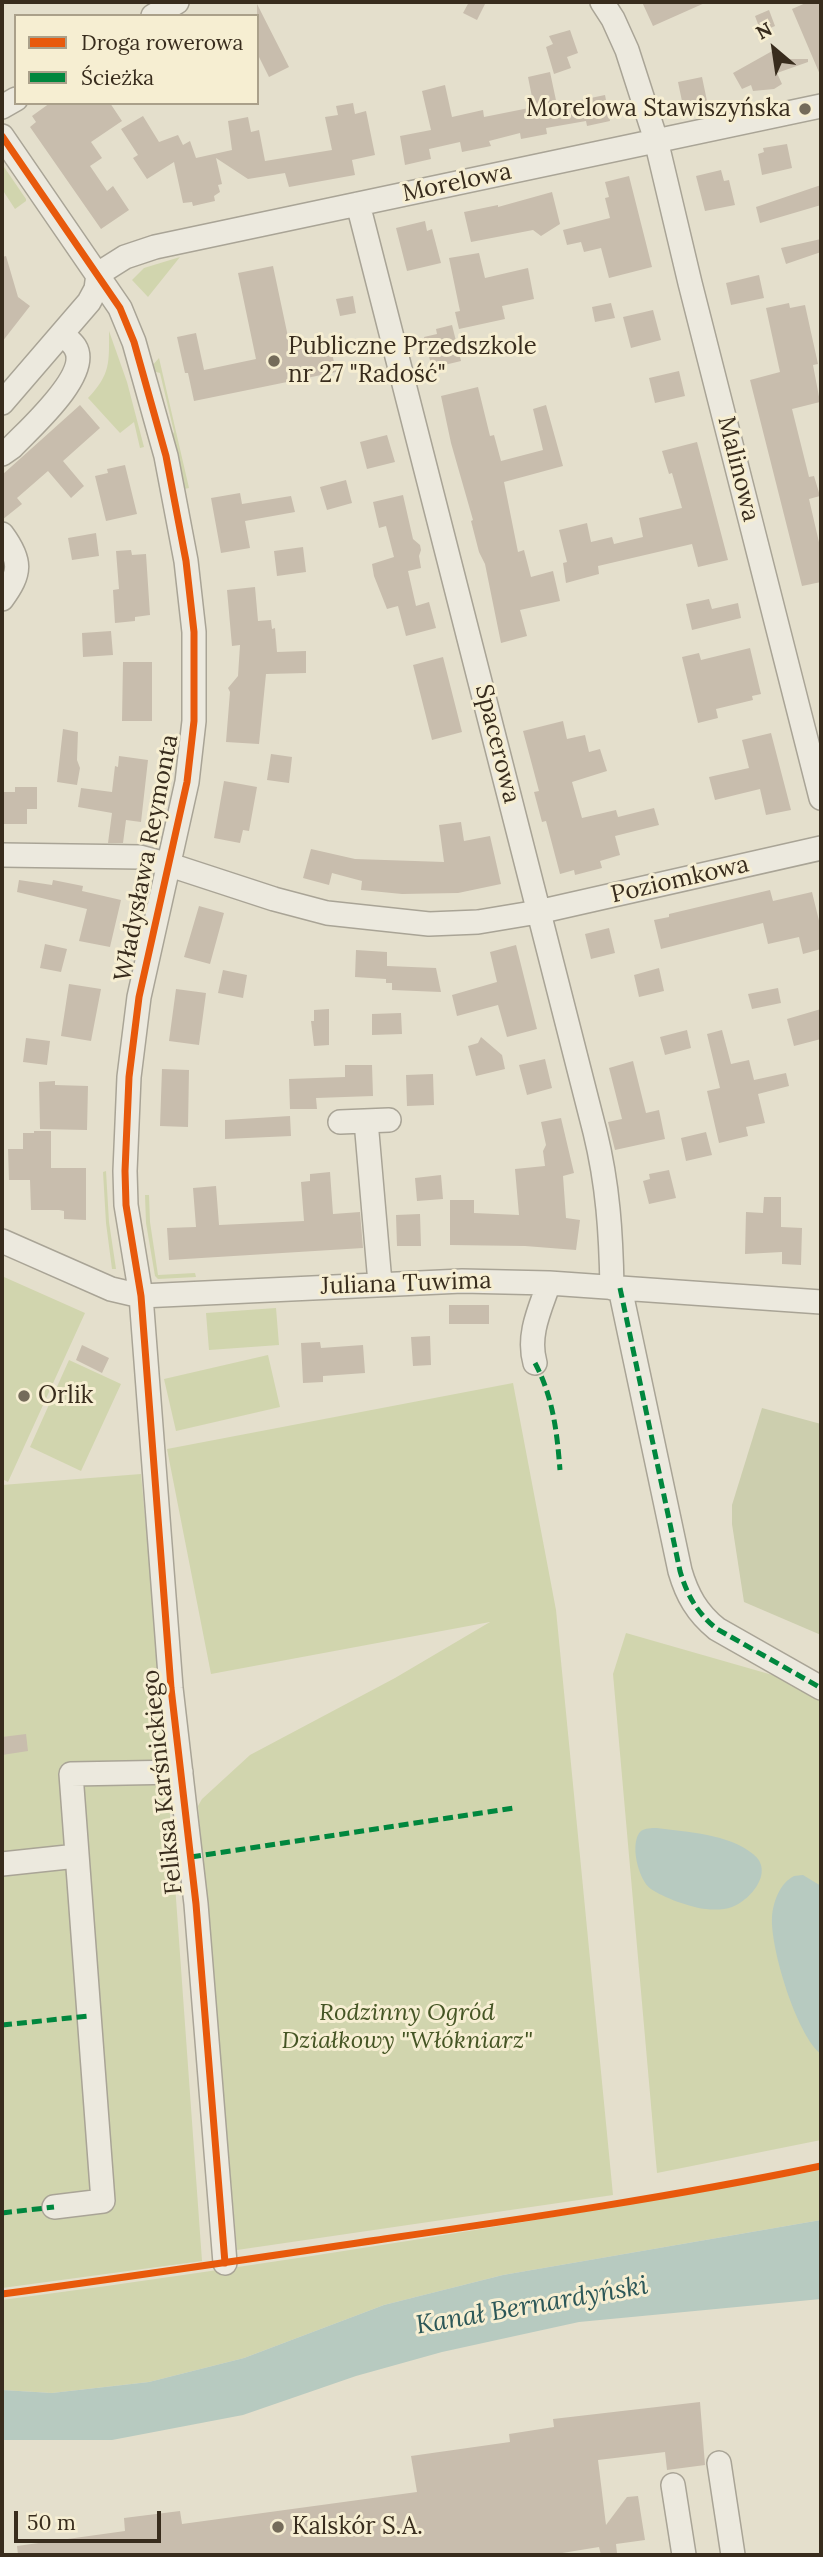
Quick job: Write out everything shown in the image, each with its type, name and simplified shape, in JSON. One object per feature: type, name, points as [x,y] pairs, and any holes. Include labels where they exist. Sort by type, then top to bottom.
[{"type":"street","points":[[156,14],[177,2]]},
{"type":"street","name":"Malinowa","points":[[602,2],[627,50],[656,140],[821,798]]},
{"type":"street","name":"Morelowa","points":[[98,274],[125,257],[155,247],[821,106]]},
{"type":"street","name":"Władysława Reymonta","points":[[2,136],[120,308],[138,353],[166,456],[186,561],[194,632],[194,721],[187,782],[139,997],[129,1077],[126,1205],[141,1296]]},
{"type":"street","name":"Spacerowa","points":[[359,204],[586,1092],[606,1178],[616,1288],[680,1571],[690,1597],[705,1619],[717,1629],[821,1688]]},
{"type":"street","points":[[2,402],[89,302],[96,289],[98,274]]},
{"type":"street","points":[[2,454],[12,447],[67,389],[74,374],[77,353],[75,347],[63,335]]},
{"type":"street","points":[[2,534],[12,547],[18,570],[13,584],[2,599]]},
{"type":"street","name":"Poziomkowa","points":[[2,855],[141,857],[170,864],[274,900],[327,913],[429,924],[478,922],[538,912],[821,848]]},
{"type":"street","points":[[340,1122],[389,1120]]},
{"type":"street","points":[[366,1121],[380,1283]]},
{"type":"street","name":"Juliana Tuwima","points":[[2,1241],[111,1289],[141,1296],[462,1280],[821,1301]]},
{"type":"street","points":[[535,1363],[532,1353],[533,1331],[549,1283]]},
{"type":"street","name":"Feliksa Karśnickiego","points":[[141,1296],[170,1678],[196,1904],[219,2162],[225,2263]]},
{"type":"street","points":[[54,2207],[103,2201],[71,1774],[181,1772]]},
{"type":"street","points":[[2,1864],[77,1856]]},
{"type":"street","points":[[719,2463],[733,2555]]},
{"type":"street","points":[[673,2486],[684,2555]]},
{"type":"green space","points":[[2,164],[26,199],[15,209],[2,189]]},
{"type":"green space","points":[[180,257],[148,297],[132,280],[144,268]]},
{"type":"green space","points":[[109,331],[127,382],[144,447],[140,448],[134,422],[120,433],[88,398],[105,374]]},
{"type":"green space","points":[[159,358],[189,488],[179,490],[169,438],[174,432],[160,373],[152,371],[151,367]]},
{"type":"green space","points":[[106,1171],[109,1222],[116,1269],[112,1269],[106,1223],[103,1172]]},
{"type":"green space","points":[[145,1195],[149,1195],[158,1275],[195,1273],[196,1277],[158,1279],[155,1276],[146,1223]]},
{"type":"green space","name":"Orlik","points":[[4,1277],[85,1313],[8,1482],[2,1479]]},
{"type":"green space","points":[[276,1308],[279,1345],[209,1350],[206,1313]]},
{"type":"green space","points":[[268,1355],[280,1407],[176,1431],[164,1379]]},
{"type":"green space","points":[[69,1360],[121,1384],[81,1471],[30,1447]]},
{"type":"green space","name":"Rodzinny Ogród Działkowy \"Włókniarz\"","points":[[513,1383],[556,1610],[613,2195],[237,2250],[198,1806],[202,1799],[250,1755],[395,1678],[490,1622],[211,1674],[167,1449]]},
{"type":"green space","points":[[762,1408],[821,1424],[821,1635],[744,1602],[732,1524],[732,1505]]},
{"type":"green space","points":[[141,1474],[154,1592],[202,2261],[2,2288],[2,1485]]},
{"type":"green space","points":[[626,1633],[783,1678],[821,1698],[821,2140],[657,2173],[613,1674]]},
{"type":"green space","points":[[821,2170],[821,2220],[503,2275],[384,2305],[244,2358],[149,2382],[52,2393],[2,2390],[2,2300],[412,2240]]},
{"type":"water","points":[[657,1828],[707,1835],[743,1847],[753,1854],[762,1868],[758,1884],[753,1892],[739,1903],[719,1910],[693,1907],[656,1892],[642,1878],[635,1852],[637,1836],[641,1831]]},
{"type":"water","points":[[803,1875],[821,1886],[821,2054],[812,2044],[794,2011],[780,1969],[773,1931],[772,1917],[778,1894],[789,1879]]},
{"type":"water","name":"Kanał Bernardyński","points":[[821,2220],[821,2299],[579,2322],[442,2352],[356,2376],[243,2415],[112,2440],[2,2440],[2,2390],[52,2393],[149,2382],[244,2358],[384,2305],[503,2275]]},
{"type":"building","points":[[469,2],[486,2],[477,20],[463,13]]},
{"type":"building","points":[[642,2],[707,2],[653,26]]},
{"type":"building","points":[[808,2],[821,2],[821,77],[792,9]]},
{"type":"building","points":[[257,4],[289,67],[269,77],[259,57]]},
{"type":"building","points":[[769,10],[775,26],[761,32],[755,16]]},
{"type":"building","points":[[570,30],[578,53],[567,57],[571,68],[554,74],[546,47],[553,44],[549,36]]},
{"type":"building","points":[[774,50],[777,59],[808,59],[808,62],[777,73],[782,84],[774,89],[753,91],[751,85],[742,89],[733,73]]},
{"type":"building","points":[[550,72],[557,105],[605,95],[610,121],[587,126],[586,121],[546,128],[547,134],[521,139],[520,133],[489,141],[491,146],[462,152],[460,142],[429,149],[431,159],[405,165],[400,136],[431,130],[422,91],[445,85],[452,117],[483,110],[484,117],[534,107],[528,77]]},
{"type":"building","points":[[702,77],[707,101],[683,106],[678,82]]},
{"type":"building","points":[[353,103],[355,114],[366,111],[375,155],[352,160],[355,175],[289,187],[285,173],[248,179],[216,158],[222,184],[218,185],[220,192],[214,196],[215,201],[193,206],[192,202],[183,203],[174,162],[147,179],[133,158],[138,155],[121,129],[143,116],[159,142],[178,135],[183,145],[190,141],[196,158],[232,150],[228,121],[248,117],[251,132],[259,130],[265,161],[332,150],[325,117],[338,115],[336,106]]},
{"type":"building","points":[[47,105],[111,105],[122,121],[91,142],[102,158],[90,166],[107,191],[113,186],[129,210],[101,229],[30,127],[36,122],[32,116]]},
{"type":"building","points":[[787,144],[792,168],[762,175],[758,154],[764,152],[763,148]]},
{"type":"building","points":[[721,170],[724,181],[729,180],[735,205],[705,211],[696,176]]},
{"type":"building","points":[[629,176],[652,267],[609,278],[601,248],[584,252],[581,242],[567,245],[563,230],[610,218],[605,198],[609,197],[605,182]]},
{"type":"building","points":[[821,185],[821,205],[760,223],[756,207]]},
{"type":"building","points":[[552,192],[560,224],[541,236],[533,230],[471,242],[464,212],[498,207]]},
{"type":"building","points":[[425,221],[427,231],[432,229],[441,263],[407,271],[396,228]]},
{"type":"building","points":[[821,239],[821,252],[786,264],[781,248]]},
{"type":"building","points":[[479,253],[485,278],[528,268],[534,299],[502,306],[505,319],[459,329],[455,312],[460,311],[449,258]]},
{"type":"building","points":[[6,256],[18,297],[30,306],[2,342],[2,257]]},
{"type":"building","points":[[273,266],[291,351],[330,343],[336,372],[194,401],[177,337],[196,333],[204,370],[256,359],[238,273]]},
{"type":"building","points":[[759,275],[764,298],[731,305],[726,283]]},
{"type":"building","points":[[353,296],[356,313],[340,316],[336,299]]},
{"type":"building","points":[[611,303],[615,318],[595,322],[592,307]]},
{"type":"building","points":[[789,303],[790,308],[805,305],[818,364],[813,365],[820,402],[792,409],[809,477],[814,476],[820,496],[809,499],[821,551],[821,582],[802,586],[750,380],[780,372],[766,308]]},
{"type":"building","points":[[653,310],[661,340],[631,348],[623,317]]},
{"type":"building","points":[[452,325],[461,361],[432,368],[424,337],[437,334],[436,329]]},
{"type":"building","points":[[679,371],[685,396],[655,403],[649,378]]},
{"type":"building","points":[[478,387],[490,436],[494,435],[501,461],[543,450],[533,409],[546,405],[563,466],[504,482],[518,552],[524,550],[531,577],[553,571],[560,601],[520,610],[527,636],[501,643],[485,564],[479,552],[441,396]]},
{"type":"building","points":[[80,405],[100,428],[63,461],[84,486],[71,498],[48,471],[17,498],[22,504],[2,520],[2,475]]},
{"type":"building","points":[[387,435],[395,462],[367,469],[360,442]]},
{"type":"building","points":[[697,442],[728,560],[698,567],[692,544],[598,566],[599,574],[566,583],[563,563],[567,562],[559,530],[587,523],[591,542],[612,537],[614,544],[643,537],[639,518],[682,508],[672,473],[669,474],[662,451]]},
{"type":"building","points":[[125,465],[137,514],[106,521],[95,476],[108,473],[107,469]]},
{"type":"building","points":[[346,480],[352,503],[327,510],[320,487]]},
{"type":"building","points":[[240,493],[242,504],[291,496],[295,512],[245,521],[250,548],[221,553],[211,498]]},
{"type":"building","points":[[403,495],[413,539],[420,545],[421,550],[421,568],[408,571],[416,606],[429,602],[436,628],[406,636],[398,606],[387,609],[372,564],[394,557],[386,526],[379,528],[373,502]]},
{"type":"building","points":[[96,533],[99,556],[72,560],[68,538]]},
{"type":"building","points":[[303,547],[306,572],[277,576],[274,551]]},
{"type":"building","points":[[131,550],[132,555],[146,554],[150,615],[135,617],[135,621],[115,623],[113,590],[119,589],[116,551]]},
{"type":"building","points":[[255,587],[258,621],[271,620],[272,629],[275,628],[277,652],[306,651],[306,673],[266,674],[259,744],[226,742],[230,692],[228,688],[238,676],[240,645],[232,646],[227,590]]},
{"type":"building","points":[[709,599],[712,609],[738,603],[741,618],[692,630],[686,604]]},
{"type":"building","points":[[111,631],[113,655],[83,657],[82,633]]},
{"type":"building","points":[[750,648],[761,694],[752,696],[753,700],[716,709],[718,718],[698,723],[682,657],[699,653],[701,660]]},
{"type":"building","points":[[443,657],[462,732],[432,740],[413,665]]},
{"type":"building","points":[[123,662],[152,662],[152,721],[122,721]]},
{"type":"building","points":[[563,721],[567,739],[585,735],[589,752],[600,749],[607,771],[572,782],[582,818],[616,810],[618,817],[654,808],[659,825],[615,836],[620,855],[600,861],[602,868],[575,875],[574,870],[560,874],[546,821],[542,822],[534,792],[539,791],[523,731]]},
{"type":"building","points":[[63,729],[78,732],[77,760],[80,768],[77,785],[57,782]]},
{"type":"building","points":[[771,733],[791,810],[766,815],[760,789],[715,800],[709,777],[749,768],[742,740]]},
{"type":"building","points":[[271,754],[292,757],[289,783],[267,780]]},
{"type":"building","points":[[119,756],[148,760],[141,822],[126,820],[123,843],[108,843],[112,813],[78,807],[81,788],[112,792]]},
{"type":"building","points":[[224,781],[257,787],[249,831],[243,830],[240,843],[214,838]]},
{"type":"building","points":[[15,787],[37,787],[37,809],[27,809],[27,824],[2,824],[2,792],[15,792]]},
{"type":"building","points":[[461,822],[464,841],[490,836],[501,884],[458,893],[402,894],[361,890],[362,881],[332,873],[329,885],[303,878],[311,849],[355,859],[444,862],[439,825]]},
{"type":"building","points":[[19,880],[52,885],[53,880],[83,886],[82,891],[121,900],[110,947],[79,941],[87,909],[17,892]]},
{"type":"building","points":[[770,890],[773,901],[812,892],[821,929],[821,949],[803,954],[799,937],[768,944],[763,923],[661,949],[654,920]]},
{"type":"building","points":[[199,906],[224,913],[210,964],[184,957]]},
{"type":"building","points":[[609,928],[615,953],[591,959],[585,934]]},
{"type":"building","points":[[45,944],[67,949],[61,972],[40,968]]},
{"type":"building","points":[[516,945],[537,1029],[507,1037],[498,1005],[457,1016],[452,995],[497,982],[490,952]]},
{"type":"building","points":[[356,950],[387,952],[387,966],[436,968],[441,992],[392,990],[392,983],[386,983],[386,979],[355,977]]},
{"type":"building","points":[[659,968],[664,991],[639,997],[634,975]]},
{"type":"building","points":[[223,970],[247,975],[243,998],[218,993]]},
{"type":"building","points":[[69,984],[101,989],[91,1041],[61,1036]]},
{"type":"building","points":[[778,988],[781,1003],[752,1009],[748,994]]},
{"type":"building","points":[[176,989],[206,993],[199,1045],[169,1041]]},
{"type":"building","points":[[329,1009],[329,1045],[314,1046],[311,1021],[314,1021],[314,1010]]},
{"type":"building","points":[[821,1009],[821,1039],[794,1046],[787,1019]]},
{"type":"building","points":[[401,1013],[402,1034],[372,1035],[372,1014]]},
{"type":"building","points":[[687,1030],[691,1048],[665,1055],[660,1037]]},
{"type":"building","points":[[722,1030],[731,1064],[749,1060],[754,1080],[786,1073],[789,1086],[758,1094],[765,1123],[746,1127],[748,1136],[719,1143],[707,1091],[720,1088],[707,1034]]},
{"type":"building","points":[[481,1037],[502,1055],[505,1069],[476,1076],[468,1046],[478,1043]]},
{"type":"building","points":[[26,1038],[50,1041],[47,1065],[23,1062]]},
{"type":"building","points":[[545,1059],[552,1088],[527,1095],[519,1065]]},
{"type":"building","points":[[633,1061],[646,1113],[659,1110],[665,1139],[615,1150],[608,1122],[622,1119],[609,1068]]},
{"type":"building","points":[[345,1065],[372,1065],[373,1096],[316,1098],[317,1109],[290,1109],[289,1079],[345,1077]]},
{"type":"building","points":[[162,1069],[189,1070],[188,1127],[160,1126]]},
{"type":"building","points":[[433,1074],[434,1105],[407,1106],[406,1075]]},
{"type":"building","points":[[55,1081],[55,1085],[88,1086],[87,1130],[40,1129],[39,1082]]},
{"type":"building","points":[[290,1116],[291,1136],[225,1139],[225,1120]]},
{"type":"building","points":[[561,1118],[574,1173],[563,1176],[566,1218],[580,1220],[576,1250],[450,1245],[450,1200],[474,1200],[474,1213],[519,1215],[515,1169],[545,1166],[543,1151],[546,1145],[541,1122]]},
{"type":"building","points":[[51,1131],[51,1168],[86,1168],[86,1220],[64,1219],[64,1211],[59,1210],[31,1210],[30,1180],[9,1180],[8,1149],[23,1149],[23,1133]]},
{"type":"building","points":[[706,1132],[712,1155],[686,1161],[681,1138]]},
{"type":"building","points":[[669,1170],[676,1198],[649,1204],[643,1181],[650,1179],[649,1174]]},
{"type":"building","points":[[330,1172],[333,1214],[360,1212],[363,1248],[169,1260],[167,1228],[196,1227],[193,1188],[216,1186],[219,1225],[304,1221],[301,1182],[310,1181],[310,1174]]},
{"type":"building","points":[[441,1175],[443,1199],[417,1201],[415,1178]]},
{"type":"building","points":[[764,1197],[781,1197],[781,1227],[802,1228],[801,1265],[782,1264],[782,1252],[745,1254],[746,1212],[763,1213]]},
{"type":"building","points":[[420,1214],[421,1246],[397,1246],[396,1215]]},
{"type":"building","points":[[449,1305],[489,1305],[489,1324],[449,1324]]},
{"type":"building","points":[[430,1336],[431,1365],[413,1366],[411,1337]]},
{"type":"building","points":[[320,1342],[321,1348],[363,1345],[365,1373],[323,1376],[323,1382],[303,1383],[301,1343]]},
{"type":"building","points":[[82,1345],[109,1358],[102,1373],[76,1360]]},
{"type":"building","points":[[26,1734],[28,1751],[2,1755],[2,1737]]},
{"type":"building","points":[[700,2402],[705,2465],[667,2470],[665,2452],[598,2460],[606,2525],[627,2497],[638,2496],[645,2540],[616,2544],[617,2553],[601,2555],[599,2547],[550,2555],[18,2555],[17,2546],[125,2531],[124,2518],[180,2511],[182,2524],[417,2492],[411,2456],[510,2442],[509,2434],[554,2427],[553,2419]]},
{"type":"marked path","points":[[620,1288],[680,1571],[690,1596],[698,1610],[717,1629],[821,1688]]},
{"type":"marked path","points":[[535,1363],[553,1415],[560,1470]]},
{"type":"marked path","points":[[191,1857],[514,1808]]},
{"type":"marked path","points":[[2,2025],[89,2016]]},
{"type":"marked path","points":[[2,2213],[54,2207]]},
{"type":"cycle path","points":[[2,136],[120,308],[134,342],[166,456],[186,561],[194,632],[194,721],[187,782],[139,997],[129,1077],[125,1171],[126,1205],[141,1296],[171,1688],[196,1904],[225,2263]]},
{"type":"cycle path","points":[[2,2294],[548,2215],[821,2166]]},
{"type":"place","name":"Morelowa Stawiszyńska","points":[[805,109]]},
{"type":"place","name":"Publiczne Przedszkole nr 27 \"Radość\"","points":[[274,361]]},
{"type":"place","name":"Orlik","points":[[24,1396]]},
{"type":"place","name":"Kalskór S.A.","points":[[278,2527]]}]
